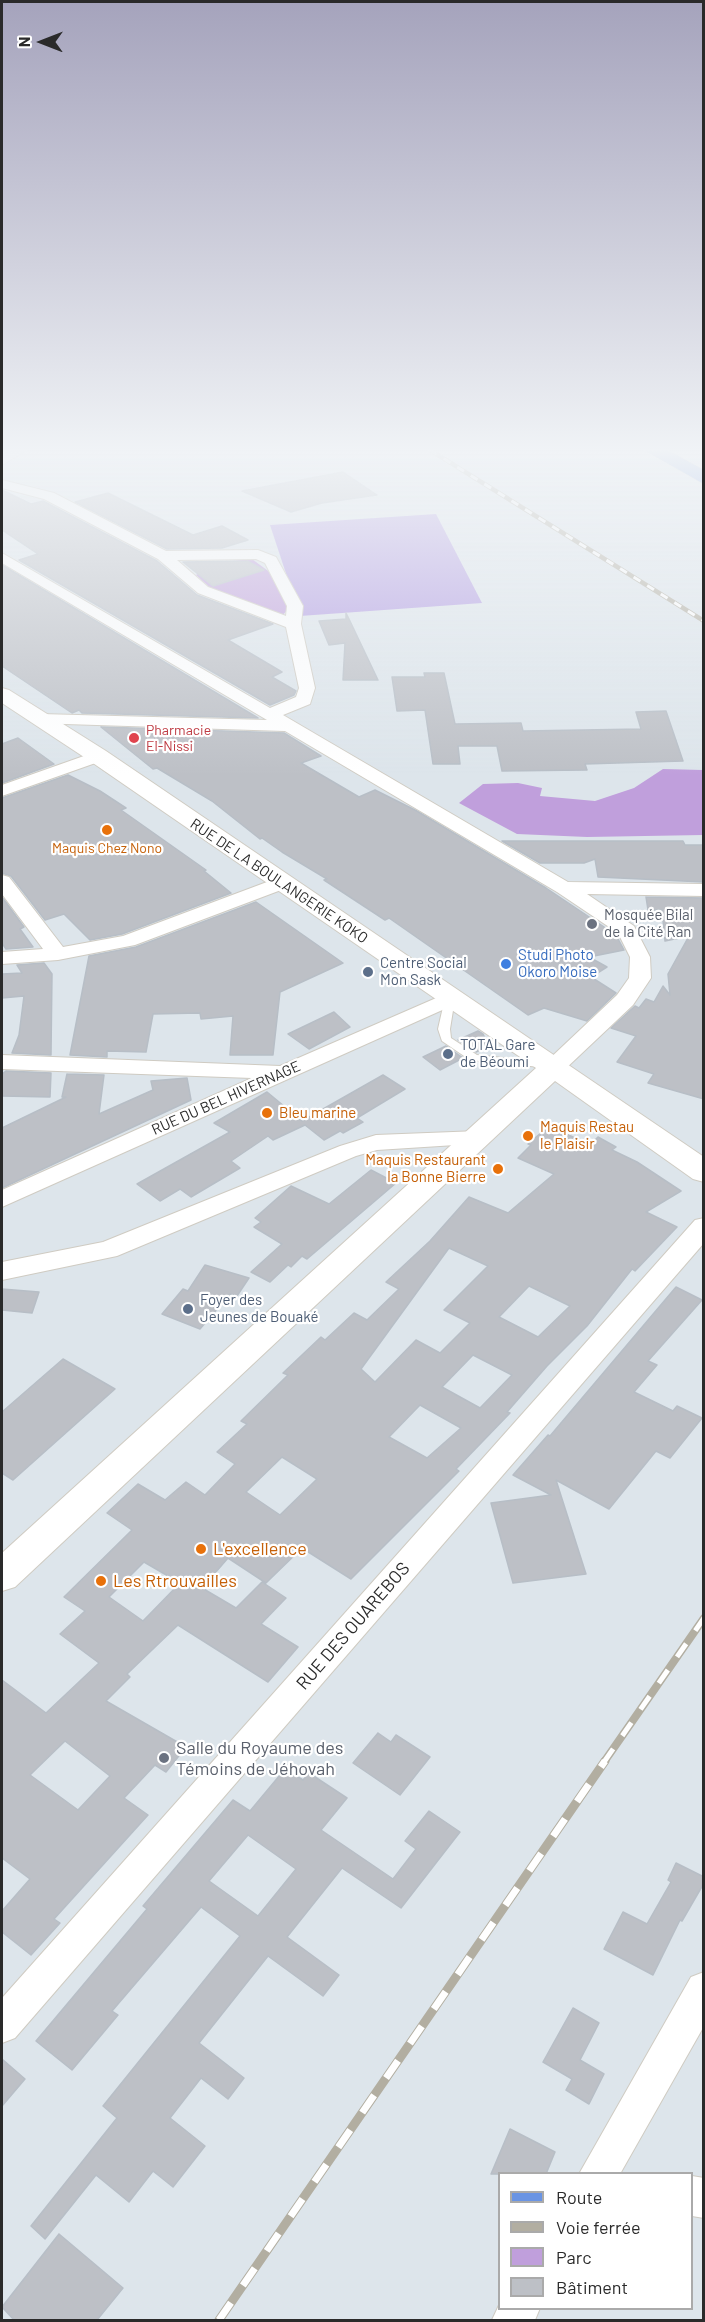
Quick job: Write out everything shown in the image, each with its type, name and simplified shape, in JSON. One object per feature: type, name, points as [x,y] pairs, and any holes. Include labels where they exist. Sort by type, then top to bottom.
[{"type":"street","points":[[2,1576],[479,1138],[625,1000],[640,978],[640,957],[627,930],[564,888],[4,558]]},
{"type":"street","points":[[166,558],[203,591],[293,624]]},
{"type":"street","points":[[269,558],[295,606],[293,624],[307,688],[304,700],[270,714]]},
{"type":"street","name":"RUE DE LA BOULANGERIE KOKO","points":[[2,694],[98,756],[704,1172]]},
{"type":"street","points":[[2,717],[289,726]]},
{"type":"street","points":[[2,791],[98,756]]},
{"type":"street","points":[[2,881],[58,954]]},
{"type":"street","points":[[2,958],[58,954],[128,940],[282,883]]},
{"type":"street","points":[[564,888],[704,890]]},
{"type":"street","name":"RUE DU BEL HIVERNAGE","points":[[2,1199],[450,998]]},
{"type":"street","points":[[2,1062],[285,1072]]},
{"type":"street","points":[[2,1271],[108,1250],[357,1148],[376,1143],[479,1138]]},
{"type":"street","name":"RUE DES OUAREBOS","points":[[2,2025],[704,1226]]},
{"type":"street","points":[[599,2172],[704,1990]]},
{"type":"lane","points":[[450,998],[444,1029],[446,1039],[474,1058],[554,1067]]},
{"type":"green space","points":[[252,559],[279,579],[291,606],[279,619],[217,594],[196,575],[207,568],[232,561]]},
{"type":"green space","points":[[663,769],[703,770],[703,835],[587,837],[517,834],[459,803],[483,784],[518,783],[542,788],[540,796],[595,801],[634,788]]},
{"type":"shaded area","points":[[281,558],[459,558],[482,603],[300,616]]},
{"type":"building","points":[[152,558],[197,595],[273,624],[228,640],[282,672],[272,677],[296,691],[294,695],[270,705],[19,560]]},
{"type":"building","points":[[247,561],[264,570],[213,586],[183,562]]},
{"type":"building","points":[[2,565],[258,718],[82,713],[79,710],[72,713],[2,666]]},
{"type":"building","points":[[346,613],[378,680],[343,680],[345,643],[329,645],[319,621],[346,619]]},
{"type":"building","points":[[424,673],[444,673],[455,724],[521,723],[523,731],[641,729],[636,712],[666,711],[683,761],[585,764],[587,770],[502,771],[497,746],[458,746],[460,764],[433,764],[425,710],[397,711],[392,677],[425,677]]},
{"type":"building","points":[[101,727],[284,733],[321,756],[301,763],[359,797],[375,790],[415,810],[546,888],[616,935],[624,950],[589,957],[607,967],[591,977],[616,993],[587,1021],[544,1008],[528,1015],[389,918],[385,920],[324,880],[327,879],[262,838],[260,839],[212,801],[157,768],[153,769]]},
{"type":"building","points":[[18,738],[54,764],[2,783],[2,744]]},
{"type":"building","points":[[68,775],[100,791],[126,808],[121,810],[206,870],[204,871],[231,893],[122,934],[90,940],[64,914],[45,920],[11,876],[2,873],[2,798]]},
{"type":"building","points":[[502,841],[683,841],[685,845],[704,845],[704,882],[598,877],[595,859],[584,863],[540,863]]},
{"type":"building","points":[[2,897],[24,927],[20,929],[33,947],[6,949],[2,943]]},
{"type":"building","points":[[646,897],[704,898],[704,1099],[648,1083],[654,1074],[617,1062],[636,1036],[611,1028],[635,1006],[639,1008],[646,999],[654,1002],[663,986],[670,995],[668,974],[689,936],[665,941],[662,910],[648,910]]},
{"type":"building","points":[[256,902],[343,963],[280,992],[273,1055],[230,1055],[233,1016],[201,1019],[200,1013],[153,1014],[146,1052],[107,1051],[107,1057],[70,1055],[89,956],[136,947]]},
{"type":"building","points":[[44,963],[52,974],[51,1055],[12,1053],[19,1035],[24,996],[2,998],[2,974],[22,973],[17,965]]},
{"type":"building","points":[[334,1012],[350,1027],[309,1049],[288,1034]]},
{"type":"building","points":[[478,1031],[483,1034],[489,1046],[476,1052],[458,1040]]},
{"type":"building","points":[[446,1046],[463,1058],[440,1070],[423,1057]]},
{"type":"building","points":[[6,1071],[51,1073],[50,1097],[2,1096],[2,1074]]},
{"type":"building","points":[[67,1074],[104,1075],[99,1114],[153,1090],[151,1081],[187,1078],[191,1100],[2,1188],[2,1128],[66,1097],[62,1097]]},
{"type":"building","points":[[383,1075],[405,1089],[357,1118],[363,1122],[343,1133],[340,1131],[324,1140],[305,1125],[273,1140],[268,1136],[231,1161],[240,1168],[191,1197],[180,1189],[160,1201],[137,1184],[230,1132],[214,1123],[267,1092],[302,1121]]},
{"type":"building","points":[[549,1126],[590,1145],[598,1137],[616,1147],[612,1150],[637,1162],[681,1191],[646,1212],[677,1227],[635,1271],[632,1269],[587,1326],[547,1366],[507,1412],[510,1413],[456,1469],[459,1471],[351,1579],[302,1548],[266,1583],[228,1558],[202,1588],[236,1608],[262,1582],[286,1598],[261,1624],[298,1647],[268,1682],[178,1625],[127,1674],[130,1677],[106,1701],[186,1747],[166,1772],[155,1765],[124,1798],[148,1815],[54,1919],[60,1923],[31,1955],[2,1932],[2,1911],[30,1879],[2,1858],[2,1680],[46,1713],[99,1663],[60,1634],[85,1611],[64,1597],[132,1530],[107,1513],[138,1484],[165,1500],[186,1482],[205,1495],[235,1464],[217,1452],[247,1424],[241,1421],[288,1375],[283,1373],[321,1337],[325,1340],[354,1313],[367,1320],[399,1289],[386,1282],[430,1241],[469,1197],[508,1213],[554,1174],[518,1158],[531,1145],[528,1144]],"holes":[[[449,1248],[488,1266],[444,1310],[470,1323],[440,1353],[416,1340],[375,1382],[361,1369]],[[529,1286],[570,1306],[538,1337],[499,1317]],[[473,1355],[512,1375],[480,1408],[442,1387]],[[420,1405],[461,1428],[427,1458],[389,1437]],[[282,1457],[317,1479],[280,1515],[246,1492]],[[144,1562],[180,1583],[143,1621],[109,1597]],[[65,1741],[110,1776],[78,1810],[30,1775]]]},
{"type":"building","points":[[371,1170],[396,1183],[307,1259],[302,1256],[291,1267],[288,1265],[270,1282],[251,1272],[282,1244],[254,1227],[261,1222],[255,1218],[291,1186],[329,1204]]},
{"type":"building","points":[[205,1265],[249,1278],[237,1296],[230,1294],[200,1329],[162,1314],[183,1289],[188,1291]]},
{"type":"building","points":[[676,1287],[702,1300],[648,1361],[657,1365],[634,1392],[673,1411],[677,1406],[702,1418],[670,1458],[656,1451],[609,1509],[556,1480],[586,1574],[513,1583],[491,1503],[551,1495],[513,1475],[548,1435],[550,1436]]},
{"type":"building","points":[[2,1289],[39,1292],[32,1313],[2,1310]]},
{"type":"building","points":[[63,1359],[115,1389],[13,1480],[2,1473],[2,1412]]},
{"type":"building","points":[[378,1733],[391,1742],[396,1735],[430,1757],[400,1795],[353,1763]]},
{"type":"building","points":[[285,1769],[303,1780],[309,1773],[347,1798],[321,1830],[393,1879],[416,1849],[405,1841],[429,1811],[460,1832],[401,1908],[342,1868],[287,1937],[339,1975],[323,1996],[268,1956],[199,2043],[244,2078],[228,2099],[201,2078],[170,2118],[205,2146],[173,2187],[153,2171],[129,2202],[96,2175],[45,2239],[31,2226],[117,2118],[103,2106],[240,1936],[201,1907],[112,2011],[118,2015],[72,2070],[36,2041],[147,1909],[143,1906],[233,1800],[250,1811]],"holes":[[[248,1835],[296,1869],[258,1916],[209,1881]]]},
{"type":"building","points":[[676,1863],[704,1877],[704,1883],[682,1921],[680,1920],[653,1975],[604,1949],[623,1912],[647,1924],[671,1882],[668,1880]]},
{"type":"building","points":[[573,2008],[599,2023],[580,2060],[604,2074],[589,2104],[566,2090],[572,2079],[543,2062]]},
{"type":"building","points":[[2,2059],[25,2079],[2,2106]]},
{"type":"building","points":[[510,2129],[555,2152],[547,2172],[491,2174]]},
{"type":"building","points":[[59,2234],[123,2288],[97,2320],[14,2320],[2,2307]]},
{"type":"railway","points":[[604,558],[704,621]]},
{"type":"railway","points":[[604,1762],[704,1618]]},
{"type":"railway","points":[[219,2320],[605,1761]]},
{"type":"place","name":"Pharmacie El-Nissi","points":[[134,738]]},
{"type":"place","name":"Maquis Chez Nono","points":[[107,830]]},
{"type":"place","name":"Mosquée Bilal de la Cité Ran","points":[[592,924]]},
{"type":"place","name":"Studi Photo Okoro Moise","points":[[506,964]]},
{"type":"place","name":"Centre Social Mon Sask","points":[[368,972]]},
{"type":"place","name":"TOTAL Gare de Béoumi","points":[[448,1054]]},
{"type":"place","name":"Bleu marine","points":[[267,1113]]},
{"type":"place","name":"Maquis Restau le Plaisir","points":[[528,1136]]},
{"type":"place","name":"Maquis Restaurant la Bonne Bierre","points":[[498,1169]]},
{"type":"place","name":"Foyer des Jeunes de Bouaké","points":[[188,1309]]},
{"type":"place","name":"L'excellence","points":[[201,1549]]},
{"type":"place","name":"Les Rtrouvailles","points":[[101,1581]]},
{"type":"place","name":"Salle du Royaume des Témoins de Jéhovah","points":[[164,1758]]}]
